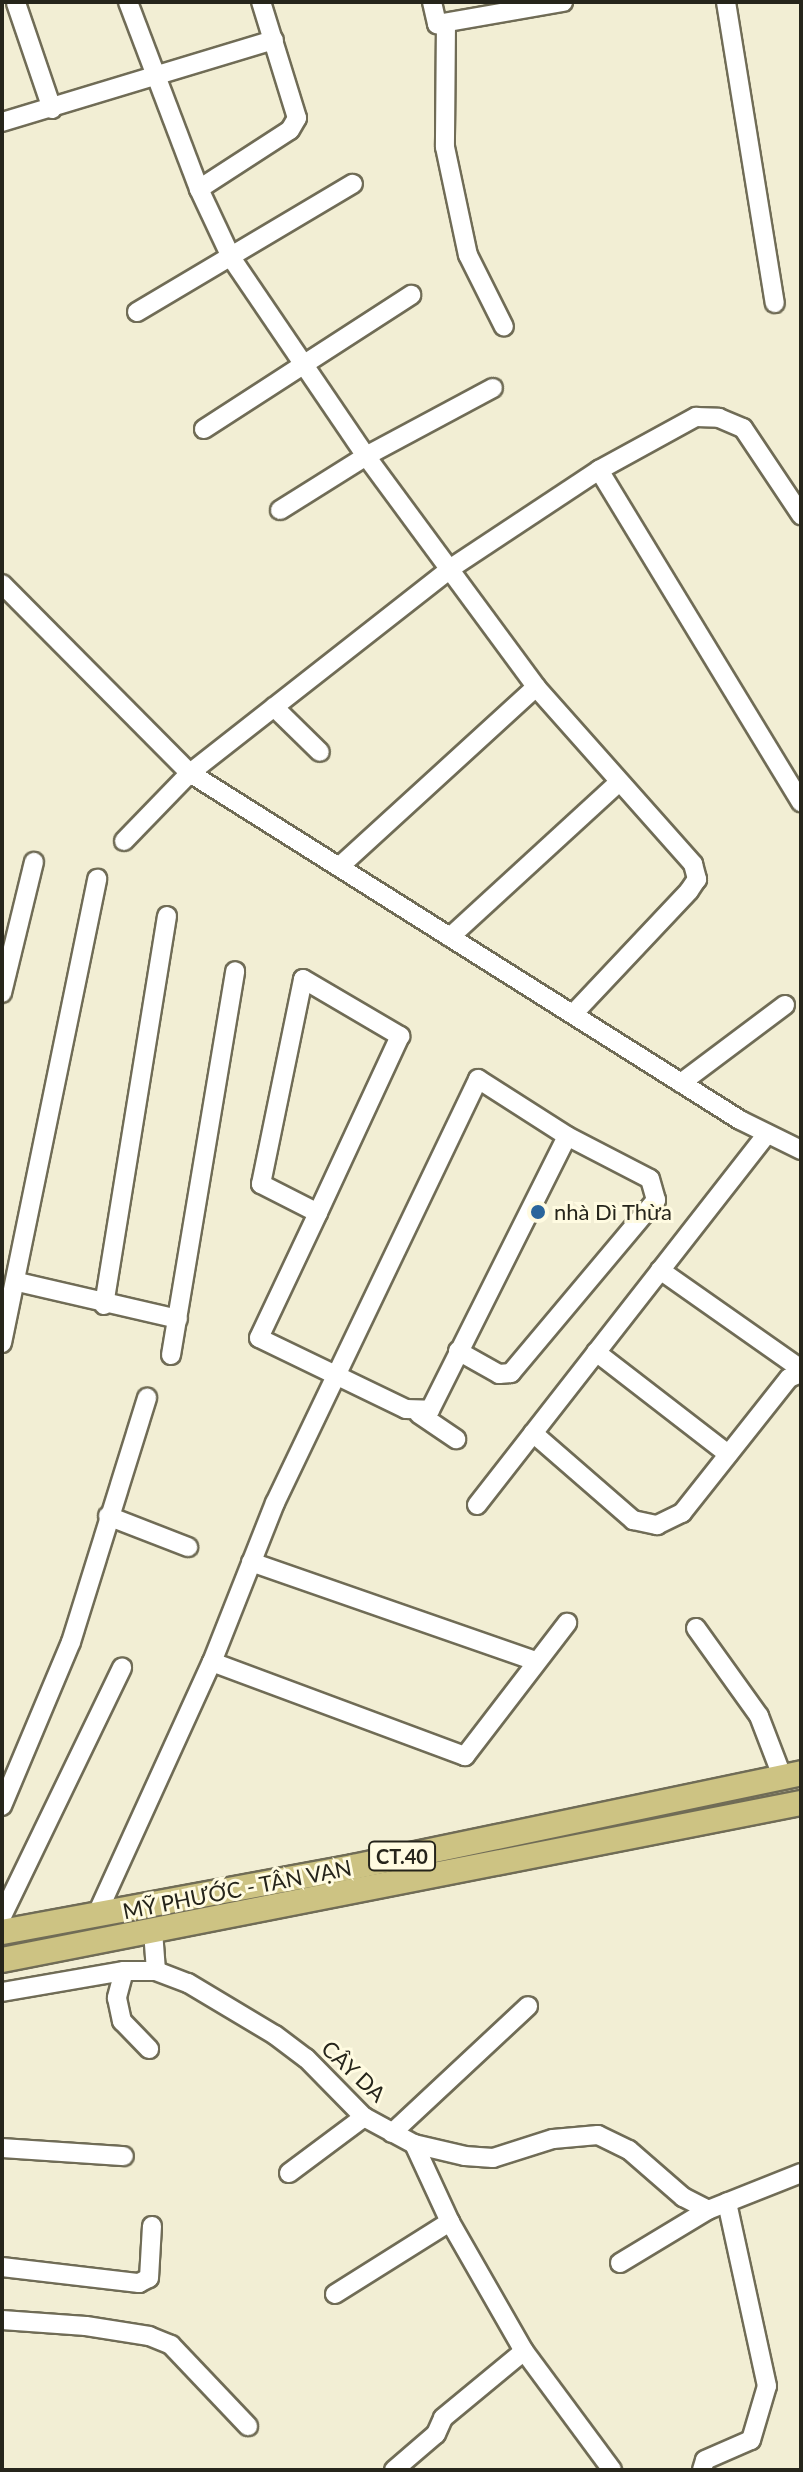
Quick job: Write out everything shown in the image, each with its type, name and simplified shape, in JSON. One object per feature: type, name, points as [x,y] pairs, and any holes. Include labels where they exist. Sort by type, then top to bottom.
[{"type":"main road","name":"MỸ PHƯỚC - TÂN VẠN","points":[[2,1932],[96,1916],[792,1774]]},
{"type":"main road","name":"MỸ PHƯỚC - TÂN VẠN","points":[[2,1960],[801,1803]]},
{"type":"street","points":[[2,8],[16,2],[52,109]]},
{"type":"street","points":[[128,2],[199,189],[232,259],[308,365],[366,456],[536,687],[693,864],[697,879],[573,1014]]},
{"type":"street","points":[[199,189],[294,124],[296,111],[261,2]]},
{"type":"street","points":[[432,2],[435,22],[446,23],[563,2]]},
{"type":"street","points":[[726,2],[775,303]]},
{"type":"street","points":[[446,23],[445,147],[468,255],[504,327]]},
{"type":"street","points":[[2,122],[155,79],[274,40]]},
{"type":"street","points":[[137,312],[232,259],[353,184]]},
{"type":"street","points":[[204,429],[308,365],[411,295]]},
{"type":"street","points":[[280,510],[366,456],[493,388]]},
{"type":"street","points":[[124,841],[190,773],[451,568],[599,470],[696,417],[719,418],[743,428],[801,515]]},
{"type":"street","points":[[599,470],[801,802]]},
{"type":"street","points":[[4,591],[190,773],[681,1083],[767,1134],[801,1150]]},
{"type":"street","points":[[339,867],[536,687]]},
{"type":"street","points":[[274,707],[320,752]]},
{"type":"street","points":[[450,937],[619,782]]},
{"type":"street","points":[[2,993],[34,862]]},
{"type":"street","points":[[2,1343],[18,1282],[97,879]]},
{"type":"street","points":[[104,1305],[167,916]]},
{"type":"street","points":[[171,1355],[235,971]]},
{"type":"street","points":[[318,1213],[261,1184],[303,979],[400,1036],[318,1213],[259,1338],[419,1414],[456,1439]]},
{"type":"street","points":[[681,1083],[785,1005]]},
{"type":"street","points":[[96,1916],[212,1662],[251,1562],[334,1376],[478,1079],[567,1136],[650,1179],[657,1191],[652,1208],[511,1373],[499,1374],[458,1351]]},
{"type":"street","points":[[477,1505],[767,1134]]},
{"type":"street","points":[[419,1414],[430,1410],[567,1136]]},
{"type":"street","points":[[533,1433],[633,1520],[657,1525],[682,1513],[789,1378],[801,1371],[660,1270]]},
{"type":"street","points":[[18,1282],[104,1305],[178,1319]]},
{"type":"street","points":[[596,1352],[728,1454]]},
{"type":"street","points":[[2,1806],[71,1642],[147,1398]]},
{"type":"street","points":[[108,1516],[188,1547]]},
{"type":"street","points":[[251,1562],[536,1661]]},
{"type":"street","points":[[212,1662],[465,1756],[567,1623]]},
{"type":"street","points":[[696,1628],[759,1716],[792,1774]]},
{"type":"street","points":[[2,1916],[122,1668]]},
{"type":"street","points":[[153,1931],[156,1971]]},
{"type":"street","points":[[124,1971],[117,1998],[122,2021],[149,2049]]},
{"type":"street","name":"CÂY DA","points":[[2,1992],[124,1971],[156,1971],[188,1983],[275,2035],[306,2058],[364,2117],[414,2144],[493,2158],[553,2139],[598,2135],[629,2150],[683,2197],[708,2210]]},
{"type":"street","points":[[392,2133],[528,2006]]},
{"type":"street","points":[[289,2173],[364,2117]]},
{"type":"street","points":[[414,2144],[450,2222],[524,2351],[612,2470]]},
{"type":"street","points":[[2,2148],[124,2156]]},
{"type":"street","points":[[620,2263],[708,2210],[801,2173]]},
{"type":"street","points":[[702,2470],[705,2460],[751,2440],[767,2386],[727,2202]]},
{"type":"street","points":[[335,2294],[450,2222]]},
{"type":"street","points":[[2,2267],[139,2283],[149,2278],[152,2226]]},
{"type":"street","points":[[2,2320],[86,2326],[149,2336],[171,2345],[248,2426]]},
{"type":"street","points":[[394,2470],[436,2434],[443,2418],[524,2351]]},
{"type":"place","name":"nhà Dì Thừa","points":[[538,1212]]}]
